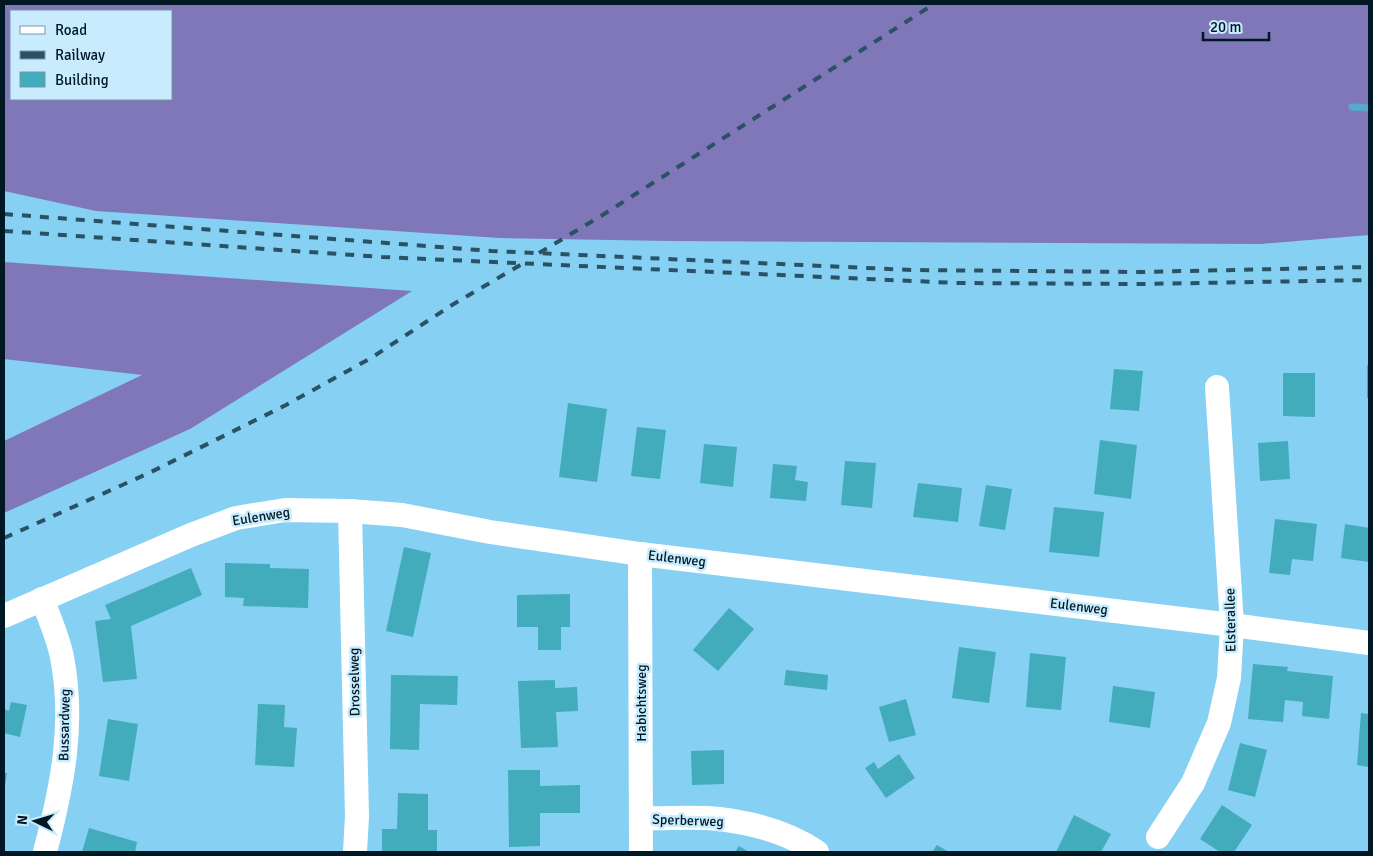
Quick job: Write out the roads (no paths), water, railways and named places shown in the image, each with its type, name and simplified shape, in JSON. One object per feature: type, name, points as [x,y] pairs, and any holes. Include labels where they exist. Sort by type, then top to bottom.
[{"type":"street","name":"Elsterallee","points":[[1158,837],[1193,783],[1219,723],[1229,678],[1232,625],[1217,387]]},
{"type":"street","name":"Eulenweg","points":[[4,616],[191,535],[236,518],[286,510],[350,511],[402,515],[490,532],[640,554],[1369,643]]},
{"type":"street","name":"Drosselweg","points":[[350,511],[357,816],[355,852]]},
{"type":"street","name":"Habichtsweg","points":[[640,554],[642,852]]},
{"type":"street","name":"Bussardweg","points":[[42,599],[61,655],[68,701],[64,767],[45,852]]},
{"type":"street","name":"Sperberweg","points":[[642,818],[727,820],[764,828],[818,852]]},
{"type":"waterway","points":[[1352,107],[1369,108]]},
{"type":"railway","points":[[539,253],[601,216],[934,4]]},
{"type":"railway","points":[[4,214],[492,251],[912,270],[1141,272],[1369,267]]},
{"type":"railway","points":[[4,231],[382,257],[957,283],[1141,284],[1369,280]]},
{"type":"railway","points":[[4,538],[149,473],[286,405],[371,358],[452,305],[522,264]]}]
